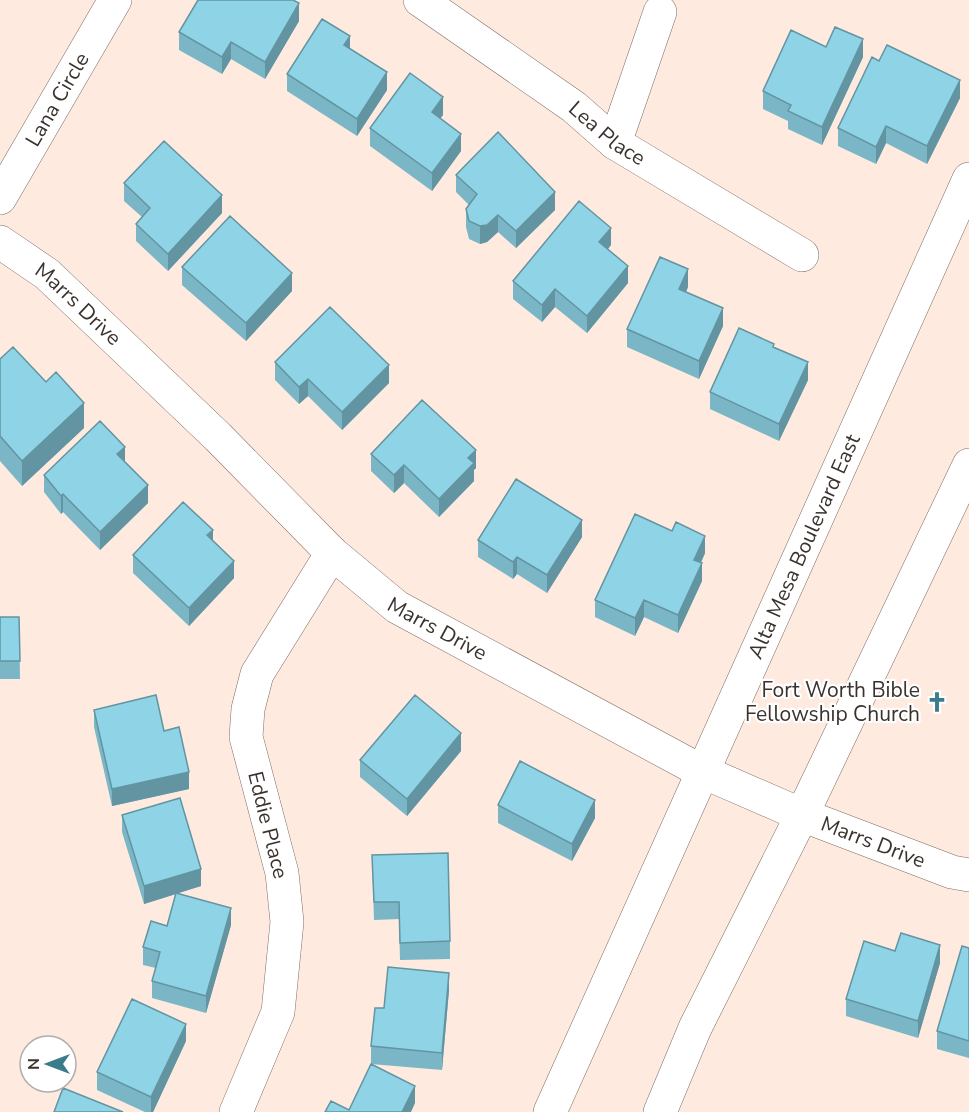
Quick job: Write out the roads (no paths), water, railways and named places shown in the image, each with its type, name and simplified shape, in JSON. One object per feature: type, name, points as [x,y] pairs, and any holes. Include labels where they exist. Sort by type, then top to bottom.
[{"type":"street","name":"Lana Circle","points":[[0,198],[115,0]]},
{"type":"street","name":"Lea Place","points":[[420,0],[574,107],[615,144],[802,255]]},
{"type":"street","points":[[615,144],[660,12]]},
{"type":"street","name":"Alta Mesa Boulevard East","points":[[550,1112],[701,771],[969,179]]},
{"type":"street","name":"Marrs Drive","points":[[0,242],[56,282],[218,437],[332,553],[397,607],[701,771],[802,815],[952,872],[969,875]]},
{"type":"street","points":[[660,1112],[695,1028],[802,815],[969,465]]},
{"type":"street","name":"Eddie Place","points":[[236,1112],[278,1012],[287,922],[282,873],[246,737],[248,709],[257,674],[332,553]]},
{"type":"place","name":"Fort Worth Bible Fellowship Church","points":[[937,702]]}]
